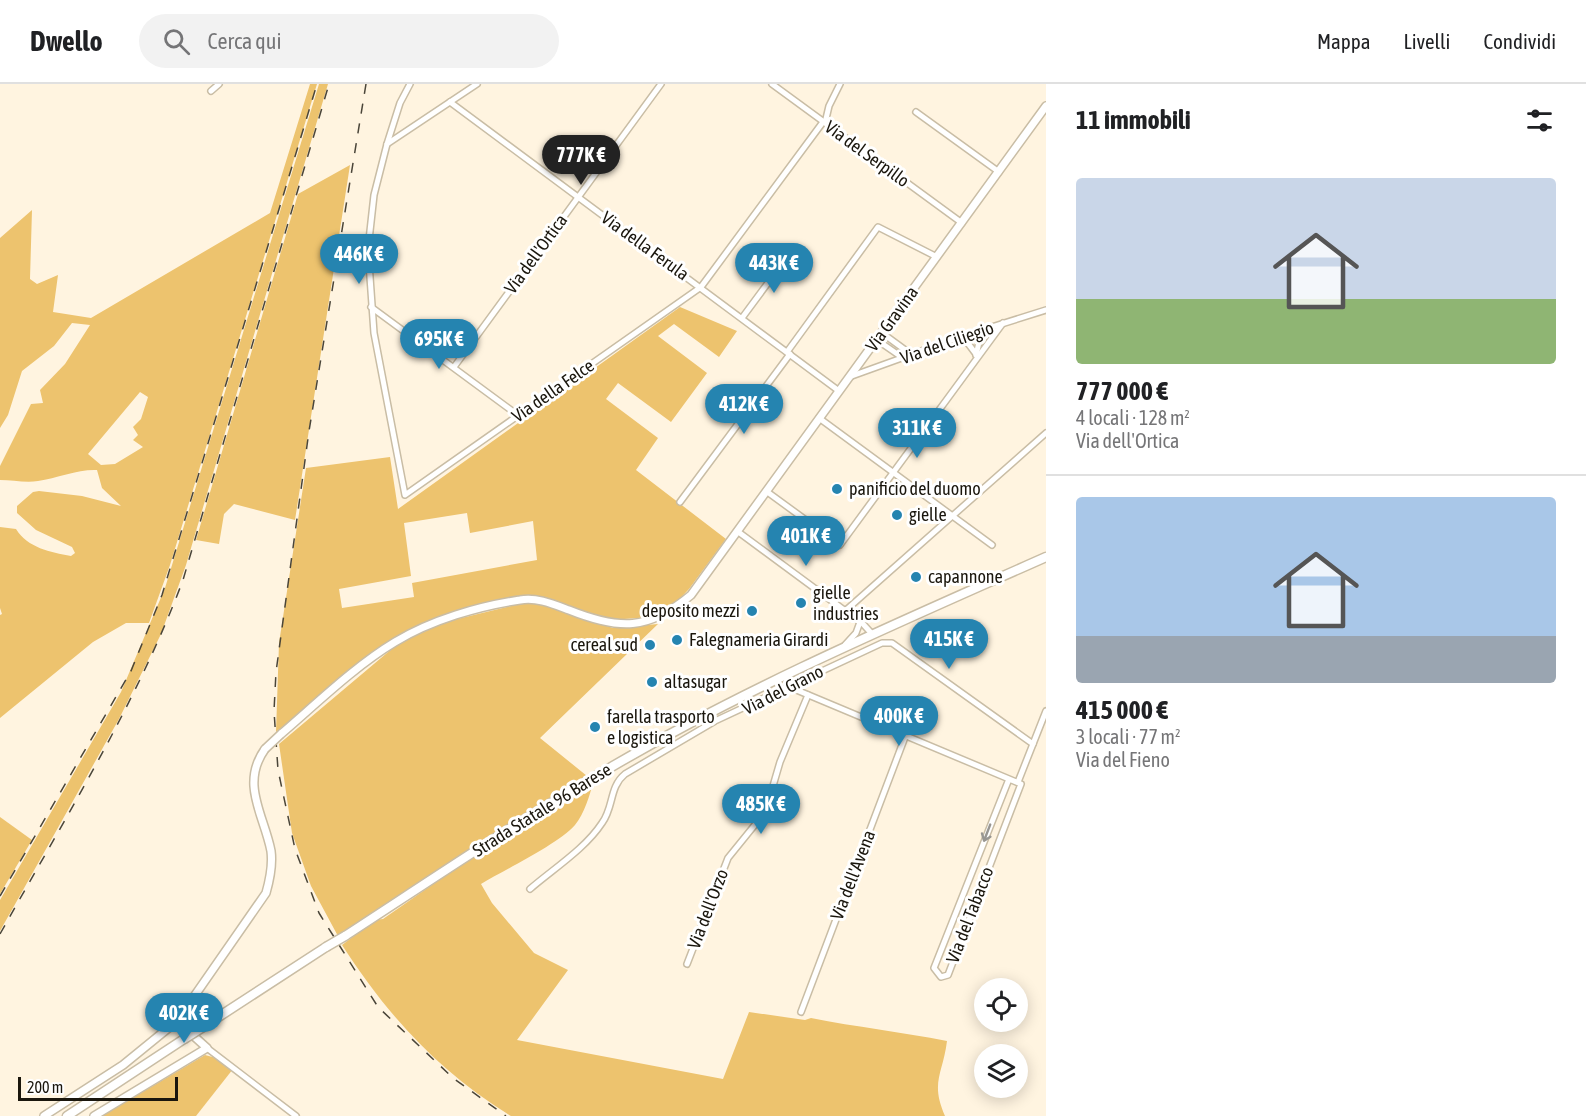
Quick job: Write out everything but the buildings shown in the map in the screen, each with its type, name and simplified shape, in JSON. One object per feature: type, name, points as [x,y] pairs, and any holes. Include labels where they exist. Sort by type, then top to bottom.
[{"type":"main road","name":"Via Gravina","points":[[177,1021],[266,893],[271,876],[271,851],[255,804],[253,785],[254,770],[265,749],[392,643],[443,620],[521,600],[535,599],[612,624],[634,624],[658,619],[691,595],[1046,106]]},
{"type":"main road","name":"Strada Statale 96 Barese","points":[[67,1116],[326,947],[614,765],[720,708],[841,649],[1046,557]]},
{"type":"main road","points":[[44,1116],[123,1065],[177,1021],[207,1048],[94,1116]]},
{"type":"street","points":[[211,91],[219,84]]},
{"type":"street","points":[[410,84],[400,103],[374,195],[368,249],[371,307],[519,416]]},
{"type":"street","points":[[387,144],[477,84]]},
{"type":"street","name":"Via dell'Ortica","points":[[454,367],[661,84]]},
{"type":"street","name":"Via del Serpillo","points":[[772,84],[962,223]]},
{"type":"street","name":"Via della Felce","points":[[371,307],[405,495],[701,286],[824,123],[829,106],[840,84]]},
{"type":"street","name":"Via della Ferula","points":[[450,102],[701,286],[839,391]]},
{"type":"street","points":[[916,112],[999,172]]},
{"type":"street","points":[[680,502],[878,227],[937,257]]},
{"type":"street","points":[[742,318],[787,257]]},
{"type":"street","name":"Via del Ciliegio","points":[[848,378],[960,337],[1046,310]]},
{"type":"street","points":[[766,491],[840,546],[975,357],[1003,323]]},
{"type":"street","points":[[975,357],[982,330]]},
{"type":"street","points":[[882,333],[912,355]]},
{"type":"street","points":[[960,337],[967,342],[975,357]]},
{"type":"street","points":[[877,340],[903,358]]},
{"type":"street","points":[[819,418],[992,545]]},
{"type":"street","points":[[845,611],[1046,433]]},
{"type":"street","points":[[737,531],[845,611],[869,636]]},
{"type":"street","points":[[841,649],[859,625]]},
{"type":"street","points":[[854,643],[856,653]]},
{"type":"street","name":"Via del Grano","points":[[530,889],[602,825],[609,810],[616,783],[625,774],[715,722],[740,712],[856,653],[882,643],[892,644],[1033,744]]},
{"type":"street","points":[[788,686],[1019,783]]},
{"type":"street","name":"Via dell'Orzo","points":[[687,964],[728,858],[758,821],[768,803],[781,757],[808,695]]},
{"type":"street","name":"Via del Tabacco","points":[[1009,779],[934,968],[941,976],[948,975],[1046,711]]},
{"type":"street","name":"Via dell'Avena","points":[[801,1012],[905,737]]},
{"type":"street","points":[[207,1048],[296,1116]]},
{"type":"shaded area","points":[[310,84],[317,84],[170,565],[149,623],[126,623],[93,642],[0,718],[0,615],[2,614],[0,608],[0,527],[16,529],[27,541],[40,548],[71,556],[75,553],[72,547],[36,530],[17,513],[17,506],[33,492],[39,491],[82,496],[121,506],[102,488],[97,470],[33,482],[0,480],[0,466],[31,404],[43,403],[40,390],[65,364],[90,325],[72,323],[54,346],[22,371],[8,415],[0,428],[0,238],[32,210],[30,279],[37,284],[58,275],[53,312],[91,318],[270,213]],"holes":[[[140,392],[148,397],[141,419],[133,427],[138,435],[133,440],[143,447],[115,464],[101,465],[88,454]]]},
{"type":"shaded area","points":[[319,84],[328,84],[186,565],[161,634],[119,719],[0,931],[0,900],[121,692],[165,588]]},
{"type":"shaded area","points":[[350,165],[295,520],[234,504],[224,514],[219,544],[196,540],[298,194]]},
{"type":"shaded area","points":[[680,307],[737,331],[719,357],[674,324],[658,336],[707,373],[671,422],[618,383],[606,399],[658,438],[636,470],[726,539],[677,602],[651,617],[611,620],[532,595],[447,615],[423,624],[391,641],[276,732],[279,643],[306,468],[390,457],[398,509]],"holes":[[[467,513],[470,533],[533,521],[537,560],[412,583],[414,597],[342,608],[339,589],[411,576],[404,523]]]},
{"type":"shaded area","points":[[523,603],[539,603],[613,628],[658,624],[540,738],[587,776],[458,857],[339,938],[311,886],[292,833],[279,744],[400,642],[449,621]]},
{"type":"shaded area","points":[[593,782],[581,815],[567,833],[544,849],[481,884],[492,903],[534,953],[568,970],[517,1040],[723,1079],[749,1012],[805,1020],[811,1018],[947,1041],[938,1086],[938,1095],[945,1116],[511,1116],[485,1099],[438,1061],[396,1018],[342,945],[375,920],[383,919],[462,864]]},
{"type":"shaded area","points":[[0,817],[32,840],[0,894]]},
{"type":"shaded area","points":[[205,1055],[220,1059],[233,1069],[196,1116],[102,1116]]},
{"type":"railway","points":[[0,896],[131,671],[162,595],[317,84]]},
{"type":"railway","points":[[0,934],[122,716],[144,672],[183,580],[329,84]]},
{"type":"railway","points":[[366,84],[309,431],[276,672],[274,711],[278,770],[295,849],[319,913],[378,1007],[453,1078],[506,1116]]},
{"type":"place","name":"panificio del duomo","points":[[837,489]]},
{"type":"place","name":"gielle","points":[[897,515]]},
{"type":"place","name":"capannone","points":[[916,577]]},
{"type":"place","name":"gielle industries","points":[[801,603]]},
{"type":"place","name":"deposito mezzi","points":[[752,611]]},
{"type":"place","name":"Falegnameria Girardi","points":[[677,640]]},
{"type":"place","name":"cereal sud","points":[[650,645]]},
{"type":"place","name":"altasugar","points":[[652,682]]},
{"type":"place","name":"farella trasporto e logistica","points":[[595,727]]}]
